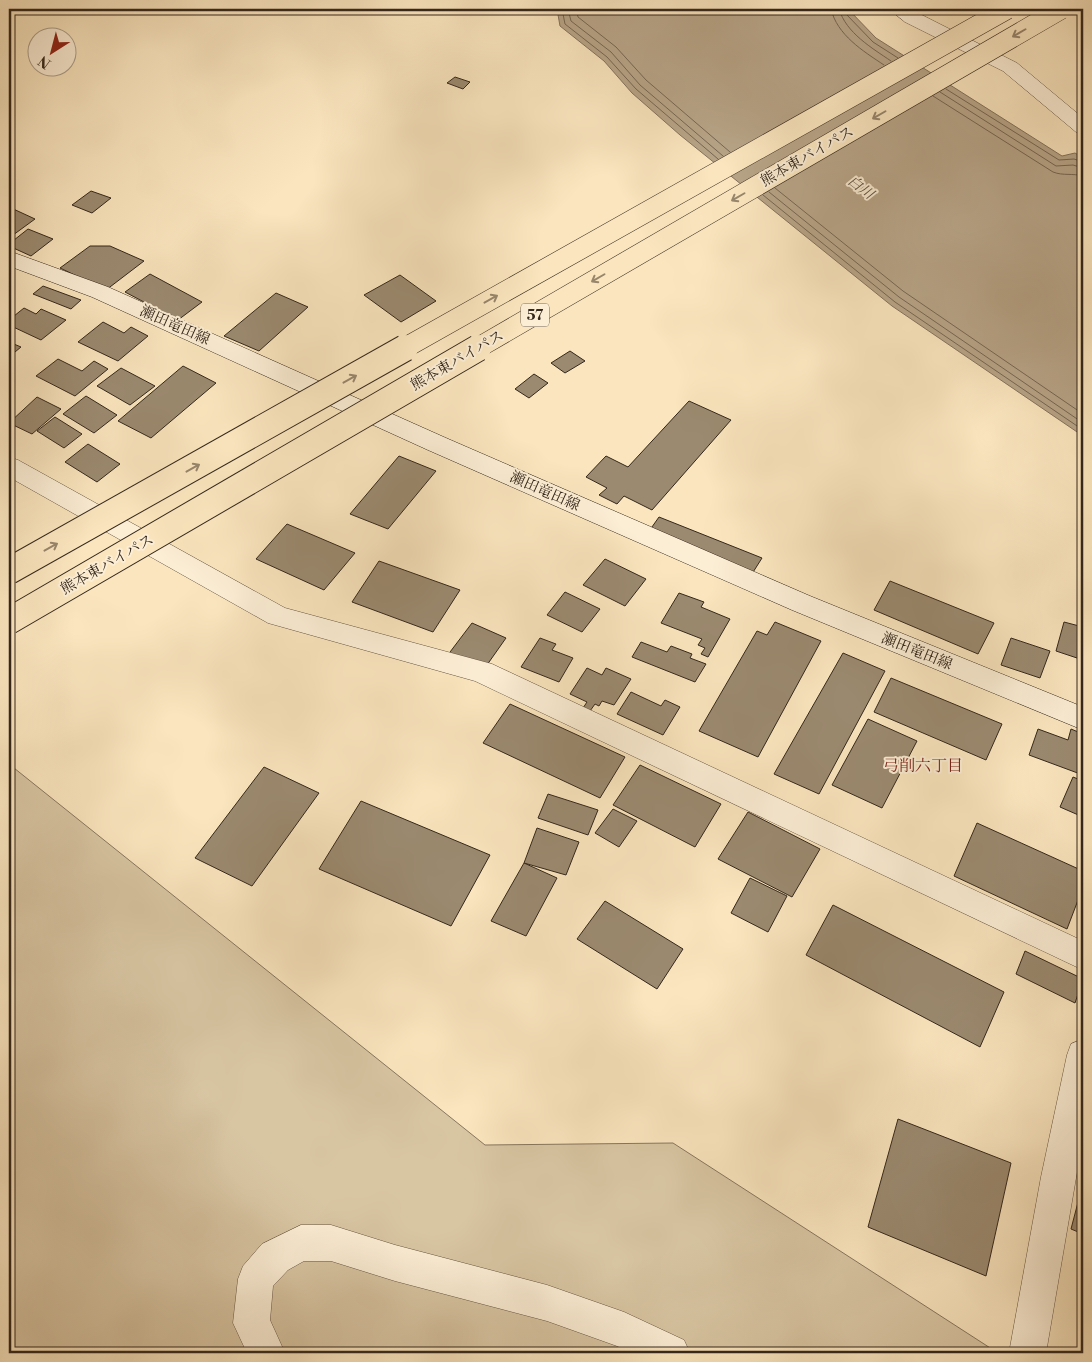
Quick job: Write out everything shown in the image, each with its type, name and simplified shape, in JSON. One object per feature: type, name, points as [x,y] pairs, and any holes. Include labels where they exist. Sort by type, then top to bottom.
[{"type":"highway","name":"熊本東バイパス","points":[[9,571],[1007,9]]},
{"type":"highway","name":"熊本東バイパス","points":[[9,621],[1062,9]]},
{"type":"street","points":[[898,9],[911,18],[1010,67],[1083,128]]},
{"type":"street","name":"瀬田竜田線","points":[[9,258],[100,292],[436,444],[801,603],[1083,719]]},
{"type":"street","points":[[9,466],[277,616],[482,672],[1083,956]]},
{"type":"street","points":[[1027,1353],[1058,1177],[1083,1055]]},
{"type":"street","points":[[267,1353],[251,1323],[256,1280],[275,1257],[301,1243],[331,1243],[404,1265],[547,1303],[624,1330],[671,1353]]},
{"type":"shaded area","points":[[9,764],[485,1145],[673,1143],[998,1353],[9,1353]]},
{"type":"water","name":"白川","points":[[557,9],[848,9],[876,38],[1062,156],[1075,153],[1083,158],[1083,436],[892,306],[680,135],[632,93],[604,61],[560,26]]},
{"type":"building","points":[[455,77],[470,82],[463,89],[447,83]]},
{"type":"building","points":[[91,191],[111,198],[92,213],[72,205]]},
{"type":"building","points":[[9,207],[35,219],[9,238]]},
{"type":"building","points":[[28,229],[53,239],[31,256],[9,246]]},
{"type":"building","points":[[90,246],[110,246],[144,261],[106,290],[60,268]]},
{"type":"building","points":[[150,274],[202,302],[178,320],[125,292]]},
{"type":"building","points":[[400,275],[436,301],[401,322],[364,295]]},
{"type":"building","points":[[43,286],[81,300],[71,309],[33,294]]},
{"type":"building","points":[[276,293],[308,307],[259,351],[224,336]]},
{"type":"building","points":[[24,308],[36,314],[41,309],[66,320],[41,340],[9,325],[9,320]]},
{"type":"building","points":[[103,322],[124,333],[131,327],[148,336],[118,361],[78,342]]},
{"type":"building","points":[[9,342],[21,347],[9,357]]},
{"type":"building","points":[[570,351],[585,361],[565,373],[551,363]]},
{"type":"building","points":[[58,359],[82,371],[94,361],[108,369],[75,396],[36,376]]},
{"type":"building","points":[[183,366],[216,383],[151,438],[118,421]]},
{"type":"building","points":[[121,368],[155,386],[130,405],[97,386]]},
{"type":"building","points":[[534,374],[548,383],[529,398],[515,389]]},
{"type":"building","points":[[86,396],[117,415],[94,433],[63,414]]},
{"type":"building","points":[[37,397],[61,409],[32,434],[9,423]]},
{"type":"building","points":[[689,401],[731,420],[652,510],[624,496],[617,504],[599,495],[607,488],[586,477],[606,456],[628,467]]},
{"type":"building","points":[[55,417],[82,434],[64,448],[37,431]]},
{"type":"building","points":[[88,444],[120,464],[97,482],[65,462]]},
{"type":"building","points":[[399,456],[436,471],[388,529],[350,514]]},
{"type":"building","points":[[659,517],[762,558],[750,577],[647,534]]},
{"type":"building","points":[[287,524],[355,553],[324,590],[256,559]]},
{"type":"building","points":[[605,559],[646,579],[625,606],[583,585]]},
{"type":"building","points":[[379,561],[460,590],[433,632],[352,602]]},
{"type":"building","points":[[890,581],[994,623],[978,654],[874,610]]},
{"type":"building","points":[[565,592],[600,609],[582,632],[547,615]]},
{"type":"building","points":[[679,593],[704,602],[701,607],[730,619],[708,657],[701,654],[705,648],[698,645],[702,639],[661,623]]},
{"type":"building","points":[[775,622],[821,641],[758,757],[699,731],[757,631],[767,635]]},
{"type":"building","points":[[1064,622],[1083,627],[1083,660],[1056,651]]},
{"type":"building","points":[[472,623],[506,638],[482,672],[447,656]]},
{"type":"building","points":[[540,638],[556,644],[552,650],[573,658],[559,682],[521,667]]},
{"type":"building","points":[[1011,638],[1050,651],[1040,678],[1001,665]]},
{"type":"building","points":[[641,642],[667,652],[671,646],[692,654],[690,658],[706,664],[695,682],[632,657]]},
{"type":"building","points":[[843,653],[885,671],[819,794],[774,774]]},
{"type":"building","points":[[587,668],[602,675],[606,668],[631,679],[614,705],[602,701],[599,706],[595,704],[590,711],[583,708],[587,702],[570,694]]},
{"type":"building","points":[[891,678],[1002,724],[986,760],[874,712]]},
{"type":"building","points":[[631,692],[661,706],[665,700],[680,707],[663,735],[617,714]]},
{"type":"building","points":[[510,704],[625,757],[600,798],[483,743]]},
{"type":"building","points":[[868,719],[917,741],[882,808],[832,785]]},
{"type":"building","points":[[1038,729],[1068,740],[1071,729],[1083,734],[1083,775],[1029,755]]},
{"type":"building","points":[[640,765],[721,804],[695,847],[613,805]]},
{"type":"building","points":[[264,767],[319,793],[252,886],[195,858]]},
{"type":"building","points":[[1073,777],[1083,781],[1083,817],[1060,807]]},
{"type":"building","points":[[548,794],[598,810],[588,835],[538,818]]},
{"type":"building","points":[[361,801],[490,855],[451,926],[319,869]]},
{"type":"building","points":[[613,809],[637,821],[619,847],[595,833]]},
{"type":"building","points":[[748,812],[820,849],[792,897],[718,859]]},
{"type":"building","points":[[977,823],[1083,871],[1083,887],[1067,929],[954,876]]},
{"type":"building","points":[[537,828],[579,842],[566,875],[524,863]]},
{"type":"building","points":[[524,863],[557,878],[526,936],[491,921]]},
{"type":"building","points":[[750,878],[787,896],[768,932],[731,913]]},
{"type":"building","points":[[605,901],[683,949],[657,989],[577,939]]},
{"type":"building","points":[[833,905],[1004,992],[980,1047],[806,955]]},
{"type":"building","points":[[1025,951],[1083,979],[1075,1003],[1016,974]]},
{"type":"building","points":[[898,1119],[1011,1163],[986,1276],[868,1227]]},
{"type":"building","points":[[1083,1183],[1083,1234],[1071,1229]]},
{"type":"district","name":"弓削六丁目","points":[[923,765]]}]
